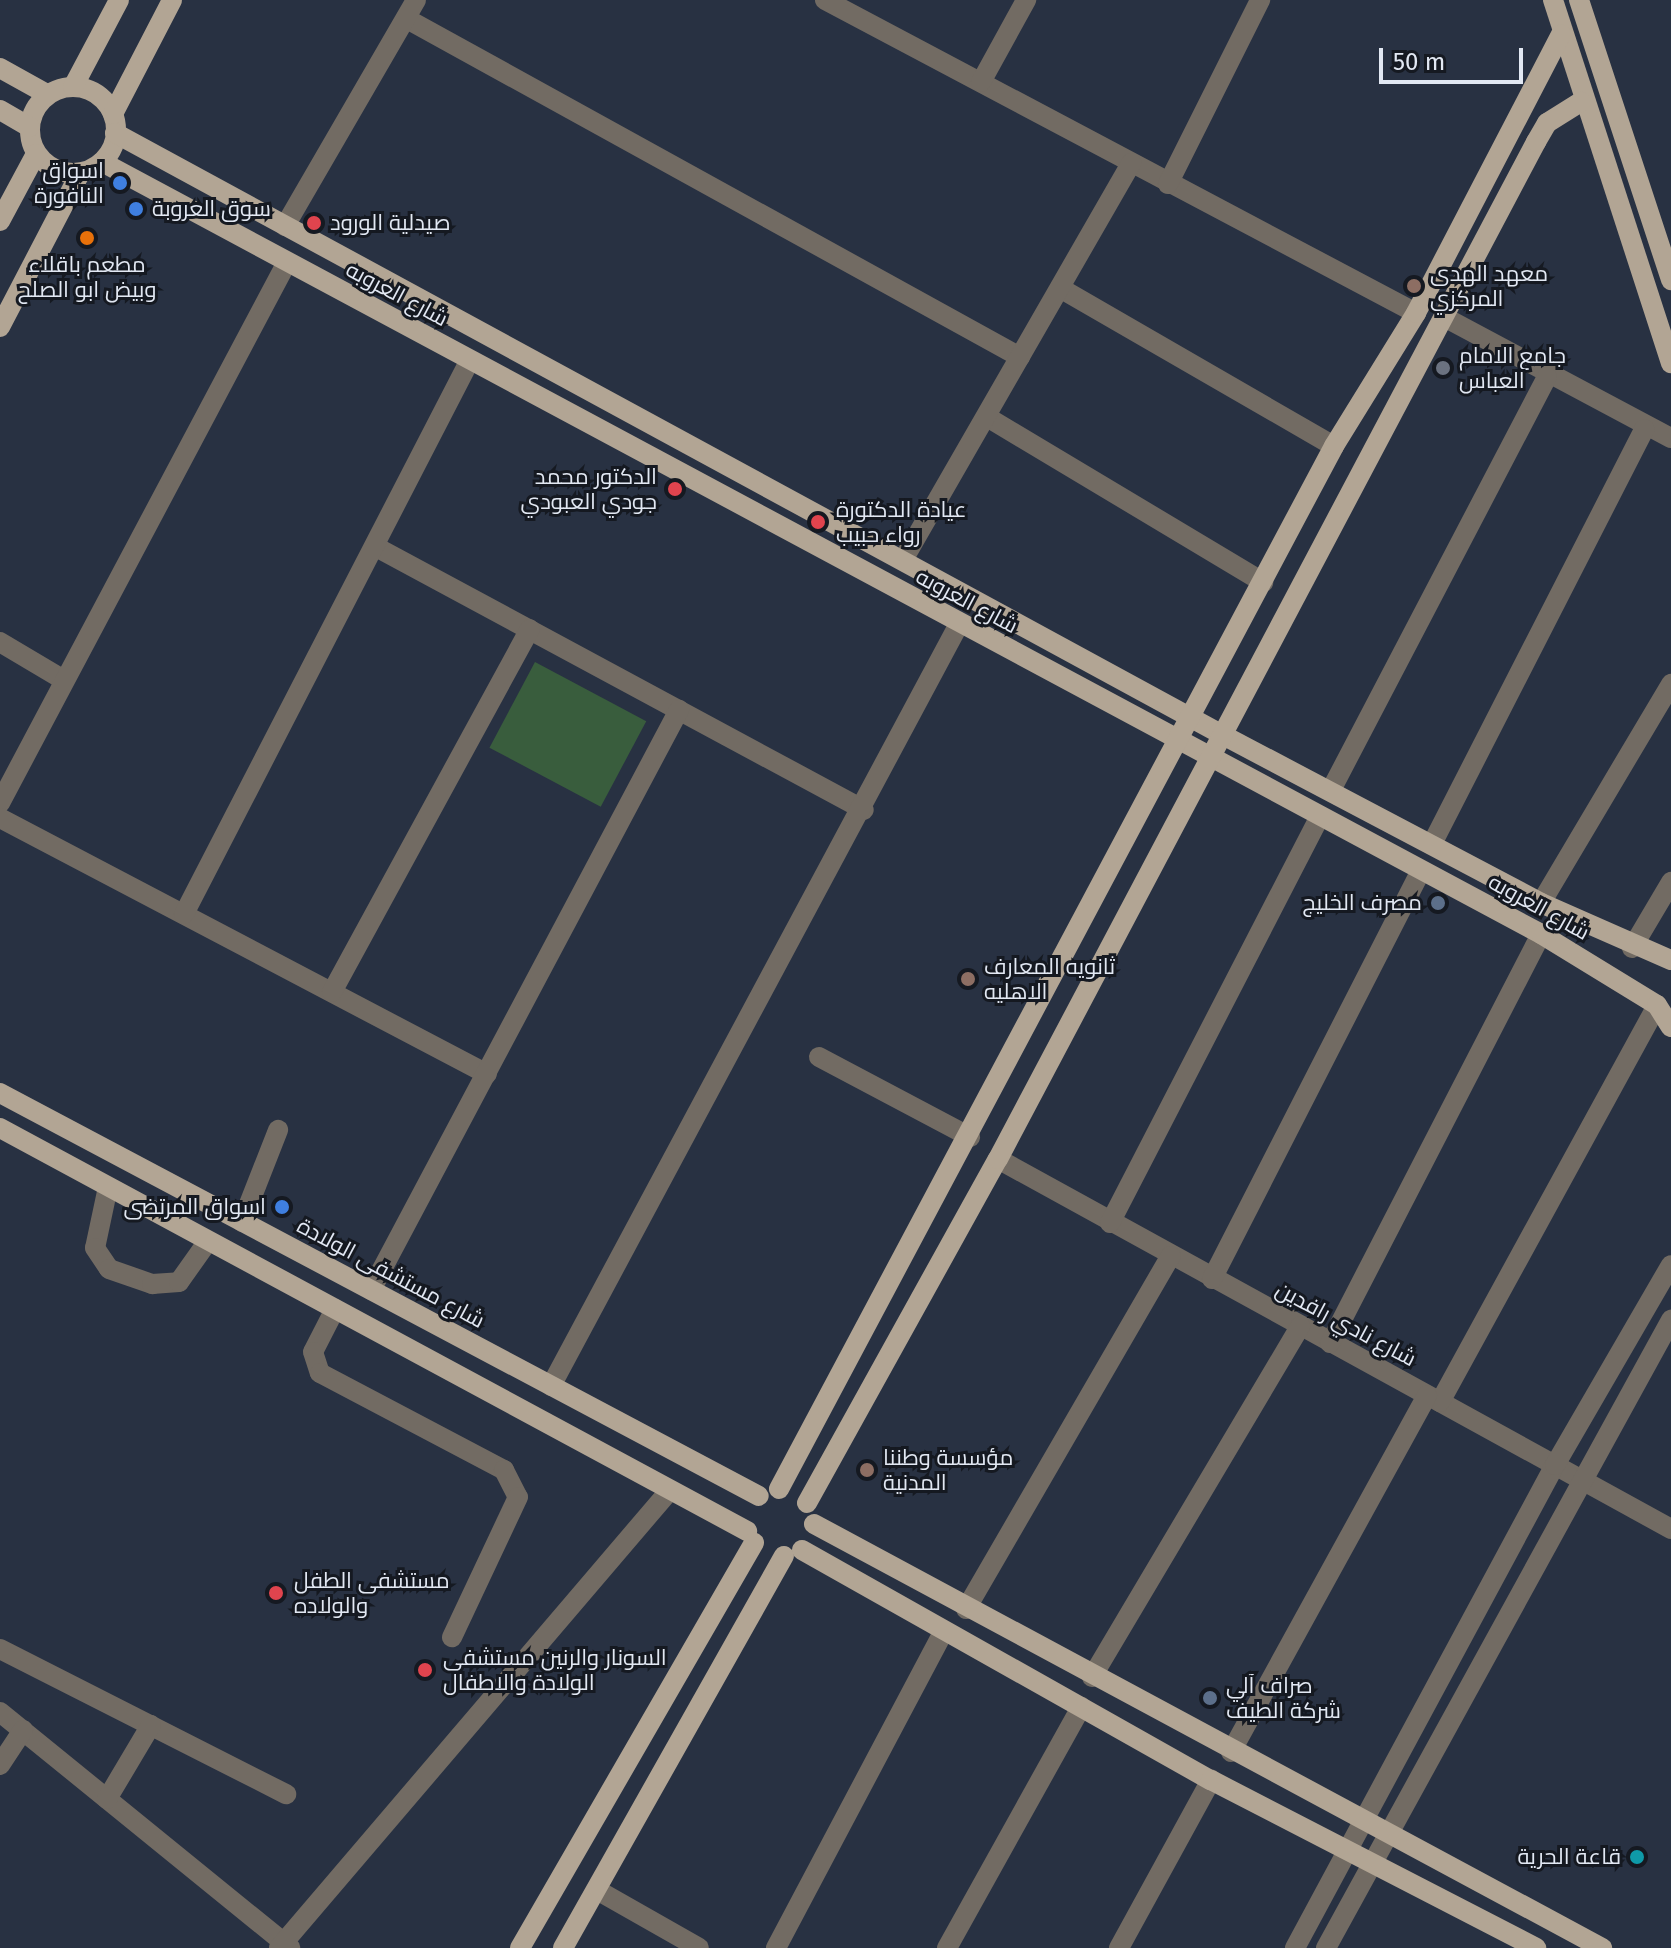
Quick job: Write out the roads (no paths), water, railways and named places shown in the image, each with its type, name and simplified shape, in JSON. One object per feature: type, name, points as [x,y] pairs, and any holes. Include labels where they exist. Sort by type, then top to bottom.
[{"type":"main road","points":[[73,87],[119,0]]},
{"type":"main road","points":[[0,327],[80,173],[102,162],[114,123],[172,0]]},
{"type":"main road","points":[[1579,0],[1671,280]]},
{"type":"main road","points":[[1556,1],[1561,34],[1581,102],[1671,363]]},
{"type":"main road","points":[[779,1489],[970,1137],[1334,446],[1416,313],[1561,34]]},
{"type":"main road","points":[[0,68],[47,94],[73,87],[100,98],[114,123]]},
{"type":"main road","points":[[47,94],[30,127],[36,154],[51,167],[80,173]]},
{"type":"main road","points":[[807,1503],[998,1159],[1219,733],[1547,123],[1581,102]]},
{"type":"main road","points":[[0,110],[30,127]]},
{"type":"main road","name":"شارع العروبه","points":[[114,123],[285,226],[1219,733],[1541,903],[1632,948],[1671,960]]},
{"type":"main road","points":[[0,221],[36,154]]},
{"type":"main road","name":"شارع العروبه","points":[[102,162],[1541,934],[1657,1005],[1671,1027]]},
{"type":"main road","name":"شارع مستشفى الولادة","points":[[0,1093],[759,1496]]},
{"type":"main road","points":[[0,1128],[670,1490],[751,1537],[793,1553],[1211,1780],[1536,1948]]},
{"type":"main road","points":[[170,1221],[189,1193]]},
{"type":"main road","points":[[520,1948],[751,1537],[759,1496],[779,1489],[797,1493],[807,1503],[814,1524],[966,1609],[1602,1948]]},
{"type":"main road","points":[[563,1948],[793,1553],[814,1524]]},
{"type":"street","points":[[825,0],[846,5],[1168,184],[1416,313]]},
{"type":"street","points":[[981,82],[1026,0]]},
{"type":"street","points":[[1168,184],[1260,0]]},
{"type":"street","points":[[285,226],[411,9],[1020,357]]},
{"type":"street","points":[[903,560],[1131,163]]},
{"type":"street","points":[[0,803],[287,262]]},
{"type":"street","points":[[1060,288],[1334,446]]},
{"type":"street","points":[[1444,317],[1644,429],[1671,438]]},
{"type":"street","points":[[184,914],[470,360]]},
{"type":"street","points":[[1331,790],[1547,377]]},
{"type":"street","points":[[987,417],[1263,582]]},
{"type":"street","points":[[1432,844],[1644,429]]},
{"type":"street","points":[[376,547],[864,810]]},
{"type":"street","points":[[551,1386],[864,810],[959,624]]},
{"type":"street","points":[[332,992],[530,629]]},
{"type":"street","points":[[0,642],[64,680]]},
{"type":"street","points":[[1541,903],[1671,684]]},
{"type":"street","points":[[371,1290],[679,710]]},
{"type":"street","points":[[1110,1223],[1320,816]]},
{"type":"street","points":[[0,818],[487,1074]]},
{"type":"street","points":[[1212,1279],[1421,870]]},
{"type":"street","points":[[1632,948],[1671,882]]},
{"type":"street","points":[[1330,1343],[1541,934]]},
{"type":"street","points":[[1231,1752],[1657,1005]]},
{"type":"street","points":[[819,1057],[970,1137]]},
{"type":"street","points":[[242,1222],[278,1130]]},
{"type":"street","name":"شارع نادي رافدين","points":[[998,1159],[1671,1529]]},
{"type":"street","points":[[108,1187],[95,1248],[109,1269],[152,1284],[179,1282],[208,1241]]},
{"type":"street","points":[[966,1609],[1171,1256]]},
{"type":"street","points":[[1295,1948],[1555,1465],[1671,1265]]},
{"type":"street","points":[[335,1309],[313,1352],[320,1373],[504,1470],[518,1497],[510,1525],[452,1637]]},
{"type":"street","points":[[1326,1948],[1671,1320]]},
{"type":"street","points":[[1092,1677],[1300,1326]]},
{"type":"street","points":[[0,1712],[284,1946],[670,1490]]},
{"type":"street","points":[[776,1948],[943,1632]]},
{"type":"street","points":[[0,1649],[286,1794]]},
{"type":"street","points":[[947,1948],[1081,1707]]},
{"type":"street","points":[[107,1799],[151,1725]]},
{"type":"street","points":[[0,1765],[23,1730]]},
{"type":"street","points":[[1119,1948],[1211,1780]]},
{"type":"street","points":[[597,1890],[699,1948]]},
{"type":"place","name":"اسواق النافورة","points":[[120,183]]},
{"type":"place","name":"سوق العروبة","points":[[136,209]]},
{"type":"place","name":"صيدلية الورود","points":[[314,223]]},
{"type":"place","name":"مطعم باقلاء وبيض ابو الصلح","points":[[87,238]]},
{"type":"place","name":"معهد الهدى المركزي","points":[[1414,286]]},
{"type":"place","name":"جامع الامام العباس","points":[[1443,368]]},
{"type":"place","name":"الدكتور محمد جودي العبودي","points":[[675,489]]},
{"type":"place","name":"عيادة الدكتورة رواء حبيب","points":[[818,522]]},
{"type":"place","name":"مصرف الخليج","points":[[1438,903]]},
{"type":"place","name":"ثانويه المعارف الاهليه","points":[[968,979]]},
{"type":"place","name":"اسواق المرتضى","points":[[282,1207]]},
{"type":"place","name":"مؤسسة وطننا المدنية","points":[[867,1470]]},
{"type":"place","name":"مستشفى الطفل والولاده","points":[[276,1593]]},
{"type":"place","name":"السونار والرنين مستشفى الولادة والاطفال","points":[[425,1670]]},
{"type":"place","name":"صراف آلي شركة الطيف","points":[[1210,1698]]},
{"type":"place","name":"قاعة الحرية","points":[[1637,1857]]}]
